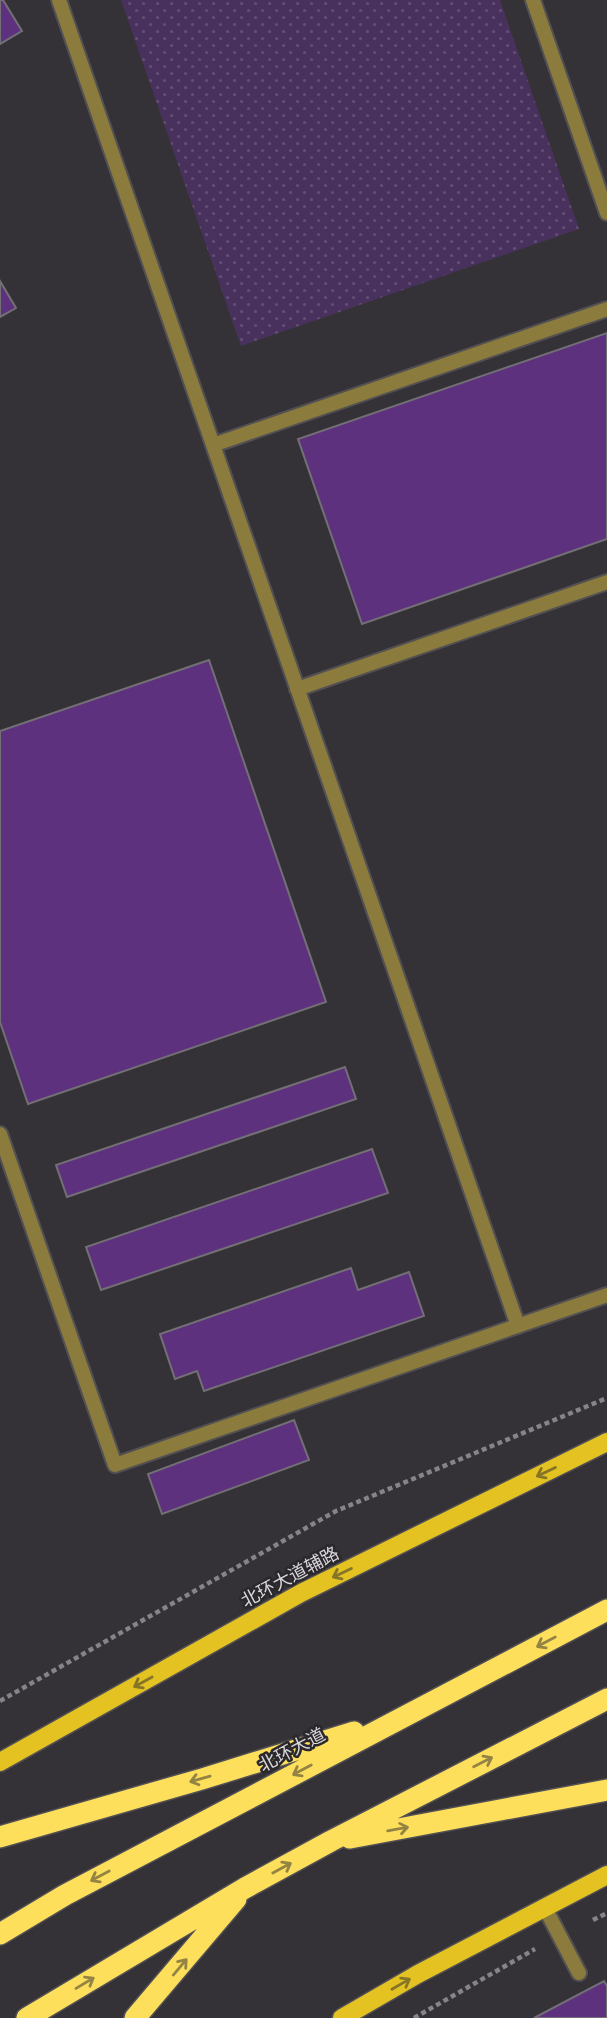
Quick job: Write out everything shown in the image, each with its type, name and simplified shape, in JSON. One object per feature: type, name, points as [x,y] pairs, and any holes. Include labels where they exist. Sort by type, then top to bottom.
[{"type":"highway","name":"北环大道","points":[[0,1934],[65,1895],[607,1610]]},
{"type":"highway","points":[[27,2018],[245,1888],[607,1699]]},
{"type":"highway","points":[[0,1837],[202,1779],[406,1715]]},
{"type":"highway","points":[[331,1841],[607,1790]]},
{"type":"highway","points":[[135,2018],[245,1888]]},
{"type":"main road","name":"北环大道辅路","points":[[0,1762],[301,1593],[607,1442]]},
{"type":"main road","points":[[341,2018],[418,1974],[607,1875]]},
{"type":"lane","points":[[59,0],[518,1326]]},
{"type":"lane","points":[[533,0],[607,214]]},
{"type":"lane","points":[[213,445],[607,309]]},
{"type":"lane","points":[[298,689],[607,582]]},
{"type":"lane","points":[[0,1134],[115,1465],[607,1295]]},
{"type":"lane","points":[[545,1908],[579,1973]]},
{"type":"path","points":[[0,1701],[337,1511],[607,1398]]},
{"type":"path","points":[[593,1920],[607,1913]]},
{"type":"path","points":[[414,2018],[535,1949]]},
{"type":"shaded area","points":[[121,0],[500,0],[579,229],[241,346]]},
{"type":"building","points":[[0,0],[3,0],[22,31],[0,44]]},
{"type":"building","points":[[0,281],[16,308],[0,317]]},
{"type":"building","points":[[607,333],[607,539],[362,624],[298,439]]},
{"type":"building","points":[[209,660],[326,1002],[28,1104],[0,1022],[0,731]]},
{"type":"building","points":[[345,1067],[356,1099],[67,1197],[56,1165]]},
{"type":"building","points":[[372,1149],[388,1193],[101,1290],[86,1247]]},
{"type":"building","points":[[351,1268],[358,1290],[409,1272],[424,1316],[204,1391],[197,1371],[175,1379],[160,1334]]},
{"type":"building","points":[[294,1420],[309,1460],[162,1514],[148,1474]]},
{"type":"building","points":[[604,1981],[607,1986],[607,2018],[534,2018]]}]
